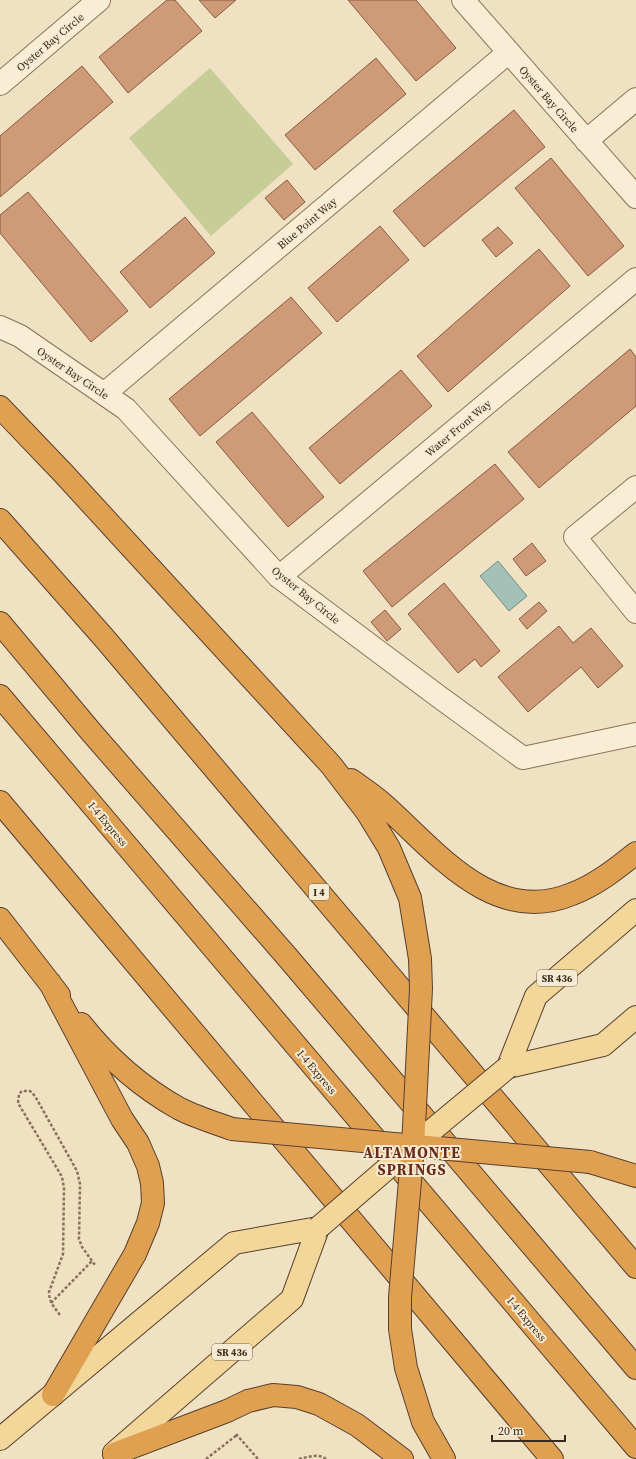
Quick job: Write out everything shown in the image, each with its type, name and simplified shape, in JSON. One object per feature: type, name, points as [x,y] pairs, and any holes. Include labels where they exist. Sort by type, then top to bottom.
[{"type":"highway","points":[[0,407],[64,474],[331,764],[353,793],[389,848],[410,898],[420,959],[421,989],[412,1146],[400,1297],[400,1329],[406,1368],[423,1422],[444,1459]]},
{"type":"highway","name":"I 4","points":[[0,520],[110,645],[636,1267]]},
{"type":"highway","points":[[0,623],[92,733],[289,959],[636,1368]]},
{"type":"highway","name":"I-4 Express","points":[[0,696],[636,1447]]},
{"type":"highway","points":[[331,764],[382,803],[424,844],[456,870],[484,890],[514,901],[538,902],[572,894],[614,870],[636,853]]},
{"type":"highway","points":[[0,802],[552,1459]]},
{"type":"highway","points":[[0,919],[93,1038],[135,1080],[181,1109],[232,1129],[590,1162],[636,1176]]},
{"type":"highway","points":[[50,983],[122,1118],[138,1143],[148,1166],[152,1183],[153,1203],[148,1223],[135,1254],[54,1394]]},
{"type":"highway","points":[[111,1456],[227,1411],[248,1401],[274,1395],[297,1397],[319,1404],[357,1425],[402,1459]]},
{"type":"main road","name":"SR 436","points":[[508,1067],[536,996],[636,910]]},
{"type":"main road","name":"SR 436","points":[[111,1456],[292,1299],[318,1228],[412,1146],[508,1067],[603,1045],[636,1017]]},
{"type":"main road","points":[[0,1439],[234,1243],[318,1228]]},
{"type":"street","name":"Oyster Bay Circle","points":[[0,84],[99,0]]},
{"type":"street","name":"Oyster Bay Circle","points":[[463,0],[636,197]]},
{"type":"street","name":"Blue Point Way","points":[[104,394],[509,52]]},
{"type":"street","points":[[586,141],[636,99]]},
{"type":"street","name":"Water Front Way","points":[[279,576],[636,279]]},
{"type":"street","name":"Oyster Bay Circle","points":[[0,327],[20,336],[126,409],[279,576],[523,758],[636,734]]},
{"type":"street","points":[[636,487],[575,538],[636,612]]},
{"type":"path","points":[[60,1314],[49,1299],[48,1292],[63,1254],[64,1188],[62,1178],[58,1170],[18,1103],[18,1094],[22,1092],[30,1091],[35,1096],[77,1170],[80,1184],[79,1238],[82,1247],[95,1265]]},
{"type":"path","points":[[52,1303],[92,1261]]},
{"type":"path","points":[[206,1459],[236,1434],[258,1459]]},
{"type":"path","points":[[299,1459],[318,1456],[326,1459]]},
{"type":"green space","points":[[210,68],[293,164],[211,236],[129,138]]},
{"type":"water","points":[[498,561],[527,596],[509,611],[480,576]]},
{"type":"building","points":[[167,0],[175,0],[202,31],[128,93],[99,57]]},
{"type":"building","points":[[199,0],[236,0],[215,18]]},
{"type":"building","points":[[348,0],[416,0],[456,48],[416,81]]},
{"type":"building","points":[[376,58],[406,94],[315,170],[285,135]]},
{"type":"building","points":[[82,66],[113,102],[0,197],[0,136]]},
{"type":"building","points":[[514,110],[545,147],[424,247],[393,211]]},
{"type":"building","points":[[551,158],[624,246],[588,276],[515,188]]},
{"type":"building","points":[[287,180],[305,202],[284,220],[265,198]]},
{"type":"building","points":[[28,192],[128,311],[91,342],[0,233],[0,215]]},
{"type":"building","points":[[185,217],[215,253],[150,308],[120,272]]},
{"type":"building","points":[[380,226],[409,260],[337,322],[308,288]]},
{"type":"building","points":[[498,227],[513,243],[496,257],[482,240]]},
{"type":"building","points":[[539,249],[570,286],[448,392],[417,356]]},
{"type":"building","points":[[291,297],[322,333],[200,436],[169,399]]},
{"type":"building","points":[[630,349],[636,357],[636,406],[539,488],[508,452]]},
{"type":"building","points":[[401,370],[432,406],[340,484],[309,448]]},
{"type":"building","points":[[252,412],[324,497],[288,527],[216,442]]},
{"type":"building","points":[[495,464],[524,499],[392,607],[363,571]]},
{"type":"building","points":[[532,543],[546,561],[526,576],[513,559]]},
{"type":"building","points":[[444,583],[500,651],[481,667],[475,659],[458,673],[408,614]]},
{"type":"building","points":[[539,602],[547,611],[527,629],[519,619]]},
{"type":"building","points":[[385,610],[401,629],[387,641],[371,622]]},
{"type":"building","points":[[559,626],[573,643],[591,628],[623,666],[598,688],[581,667],[528,712],[498,677]]},
{"type":"district","name":"ALTAMONTE SPRINGS","points":[[412,1162]]}]
